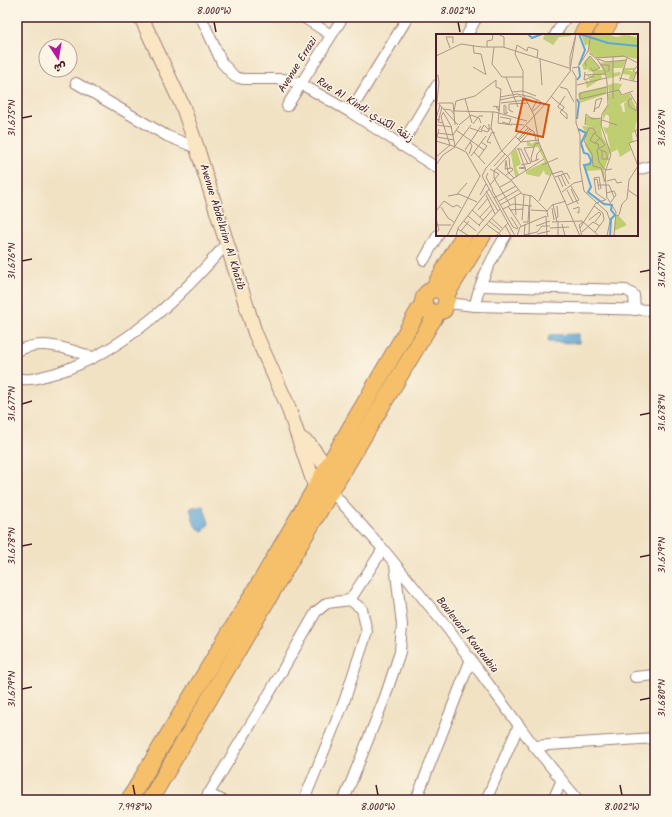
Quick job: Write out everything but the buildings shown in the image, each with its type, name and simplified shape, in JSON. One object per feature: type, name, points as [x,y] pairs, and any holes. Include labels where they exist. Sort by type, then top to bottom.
[{"type":"main road","points":[[583,34],[592,17]]},
{"type":"main road","points":[[603,34],[612,17]]},
{"type":"main road","points":[[129,800],[267,571],[326,467],[423,303],[430,312],[441,300],[464,236]]},
{"type":"main road","points":[[150,800],[441,300],[482,236]]},
{"type":"street","name":"Avenue Abdelkrim Al Khatib","points":[[141,17],[168,71],[198,148],[255,332],[300,438],[302,453],[316,486]]},
{"type":"street","name":"Rue Al Kindi زنقة الكندي","points":[[201,17],[220,58],[235,77],[248,80],[285,79],[301,84],[350,112],[436,167]]},
{"type":"street","points":[[303,17],[331,35]]},
{"type":"street","name":"Avenue Errazi","points":[[287,106],[343,17]]},
{"type":"street","points":[[350,112],[408,17]]},
{"type":"street","points":[[468,34],[477,17]]},
{"type":"street","points":[[556,34],[566,17]]},
{"type":"street","points":[[76,83],[167,136],[198,148]]},
{"type":"street","points":[[401,146],[436,88]]},
{"type":"street","points":[[638,170],[655,166]]},
{"type":"street","points":[[424,260],[437,236]]},
{"type":"street","points":[[475,306],[481,286],[493,257],[505,236]]},
{"type":"street","points":[[17,378],[30,379],[61,371],[93,357],[130,334],[163,310],[200,275],[227,243]]},
{"type":"street","points":[[481,286],[626,290],[634,295],[635,310]]},
{"type":"street","points":[[441,300],[475,306],[655,310]]},
{"type":"street","points":[[17,351],[29,346],[54,345],[93,357]]},
{"type":"street","name":"Avenue Abdelkrim Al Khatib","points":[[300,438],[310,445],[326,467]]},
{"type":"street","name":"Boulevard Koutoubia","points":[[331,491],[395,564],[470,659],[534,746],[578,800]]},
{"type":"street","points":[[350,600],[383,549]]},
{"type":"street","points":[[344,800],[385,697],[400,652],[402,625],[395,564]]},
{"type":"street","points":[[222,800],[206,797],[266,699],[316,612],[327,603],[350,600],[362,610],[367,625],[367,632],[344,702],[304,800]]},
{"type":"street","points":[[416,800],[470,659]]},
{"type":"street","points":[[635,677],[655,675]]},
{"type":"street","points":[[486,800],[519,725]]},
{"type":"street","points":[[534,746],[655,738]]},
{"type":"street","points":[[553,800],[562,782]]},
{"type":"water","points":[[579,334],[579,343],[548,342],[549,335]]},
{"type":"water","points":[[203,505],[209,523],[203,532],[195,526],[190,508]]}]
